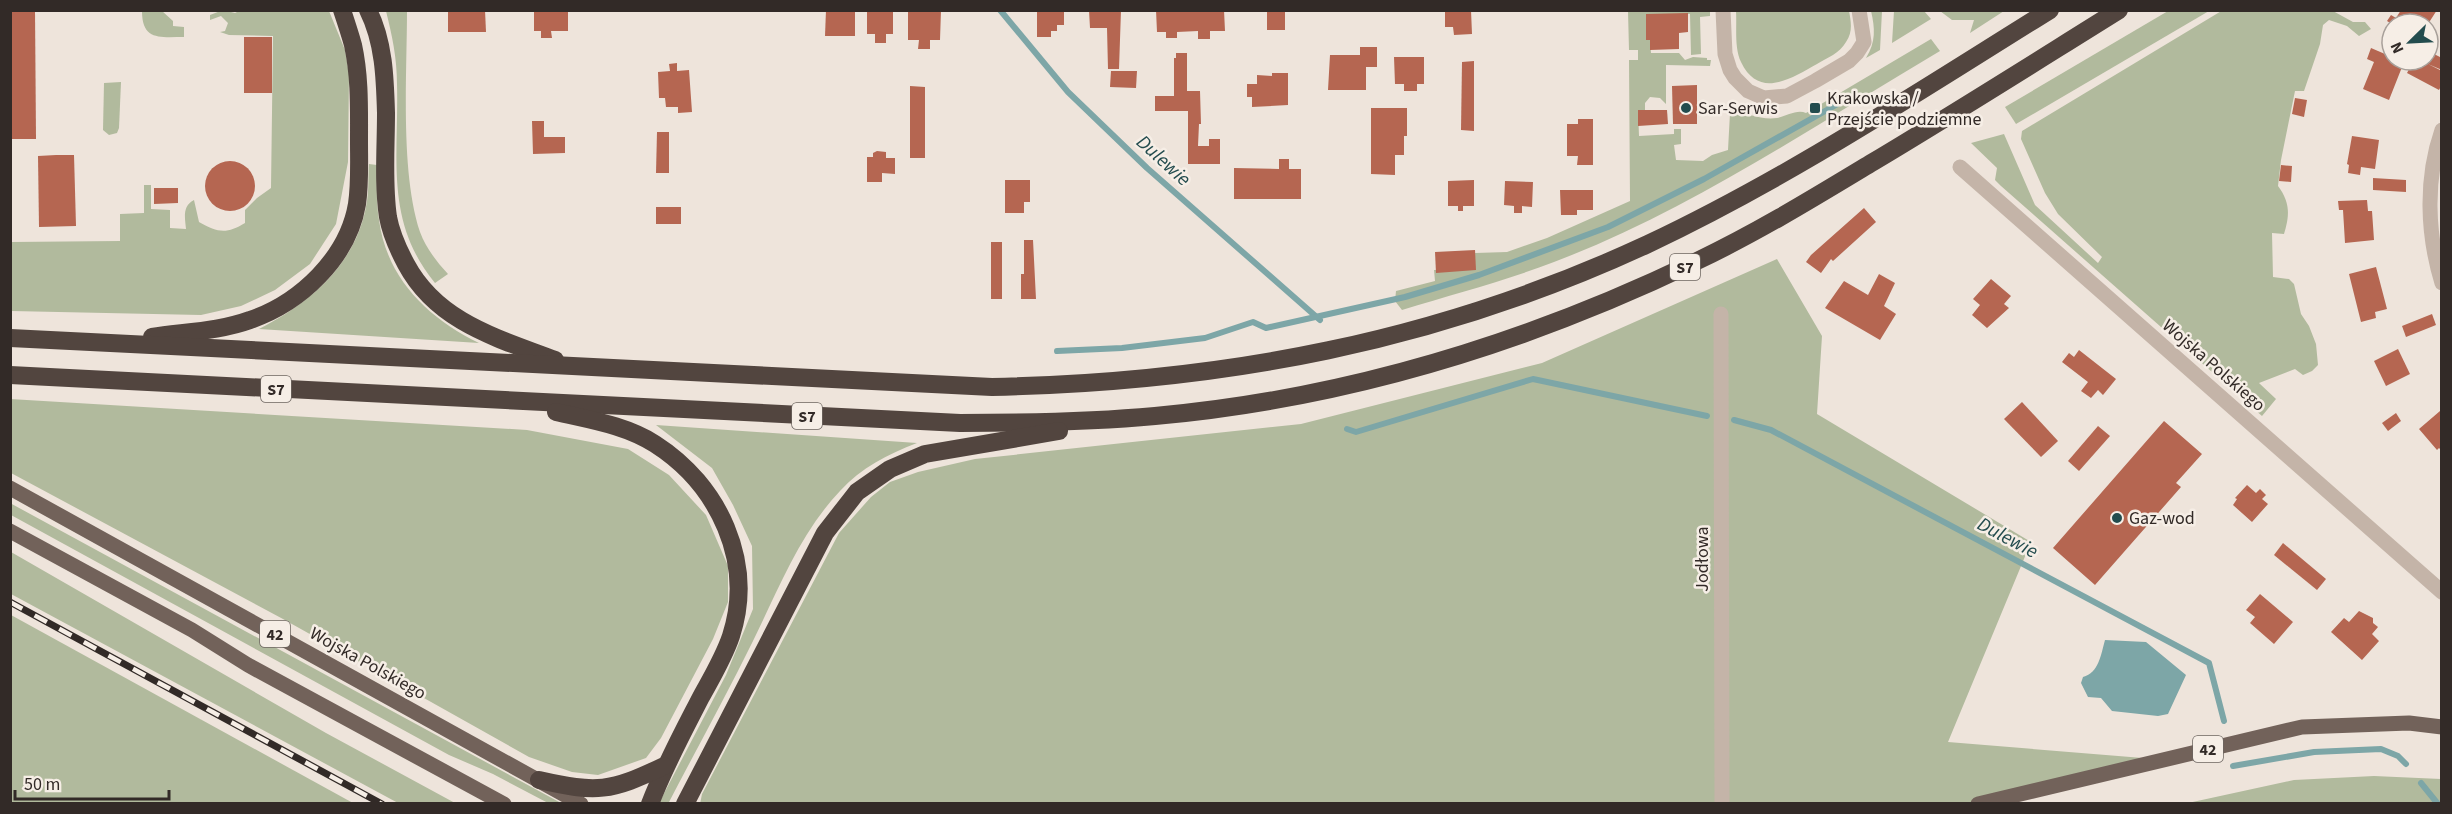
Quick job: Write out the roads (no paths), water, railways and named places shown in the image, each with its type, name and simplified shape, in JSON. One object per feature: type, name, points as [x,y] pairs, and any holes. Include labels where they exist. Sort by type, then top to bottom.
[{"type":"highway","points":[[117,343],[250,320],[297,296],[332,259],[354,217],[358,189],[356,63],[342,10]]},
{"type":"highway","points":[[368,10],[374,21],[385,79],[388,214],[395,241],[410,272],[433,300],[462,323],[570,366]]},
{"type":"highway","name":"S7","points":[[10,338],[992,387],[1109,382],[1190,375],[1260,364],[1327,352],[1431,325],[1503,302],[1650,243],[1717,210],[1798,164],[2050,10]]},
{"type":"highway","name":"S7","points":[[10,375],[960,423],[1108,420],[1225,408],[1334,388],[1409,370],[1478,349],[1586,311],[1699,260],[1761,228],[1894,150],[2119,10]]},
{"type":"highway","points":[[506,400],[614,425],[655,444],[672,457],[713,501],[730,535],[736,553],[739,587],[731,637],[664,766],[650,804]]},
{"type":"highway","points":[[686,803],[825,533],[862,487],[890,469],[926,454],[1061,431],[1108,420]]},
{"type":"highway","points":[[539,780],[583,789],[603,789],[625,784],[664,766]]},
{"type":"main road","name":"Wojska Polskiego","points":[[10,488],[581,804]]},
{"type":"main road","name":"42","points":[[10,531],[192,630],[248,665],[504,804]]},
{"type":"main road","name":"42","points":[[1978,804],[2302,727],[2409,723],[2442,726]]},
{"type":"street","points":[[1723,10],[1725,54],[1735,78],[1748,91],[1772,99],[1787,96],[1853,58],[1864,42],[1859,10]]},
{"type":"street","points":[[2442,130],[2430,176],[2431,229],[2442,283]]},
{"type":"street","name":"Wojska Polskiego","points":[[1960,168],[2442,592]]},
{"type":"street","name":"Jodłowa","points":[[1721,314],[1722,804]]},
{"type":"water","points":[[2105,640],[2146,642],[2186,675],[2168,714],[2158,716],[2112,711],[2101,698],[2088,697],[2081,683],[2083,677],[2093,672],[2096,667]]},
{"type":"waterway","name":"Dulewie","points":[[1000,10],[1068,92],[1147,168],[1320,320]]},
{"type":"waterway","points":[[1057,351],[1122,348],[1205,338],[1253,322],[1266,328],[1405,297],[1479,275],[1608,227],[1704,179],[1850,97]]},
{"type":"waterway","name":"Dulewie","points":[[1347,429],[1356,432],[1533,379],[1707,416]]},
{"type":"waterway","name":"Dulewie","points":[[1734,420],[1771,430],[2209,663],[2224,721]]},
{"type":"waterway","name":"Dulewie","points":[[2233,766],[2314,752],[2381,749],[2398,756],[2406,764]]},
{"type":"waterway","name":"Dulewie","points":[[2421,783],[2438,804]]},
{"type":"railway","points":[[10,602],[382,804]]},
{"type":"place","name":"Sar-Serwis","points":[[1686,108]]},
{"type":"place","name":"Krakowska / Przejście podziemne","points":[[1815,108]]},
{"type":"place","name":"Gaz-wod","points":[[2117,518]]}]
